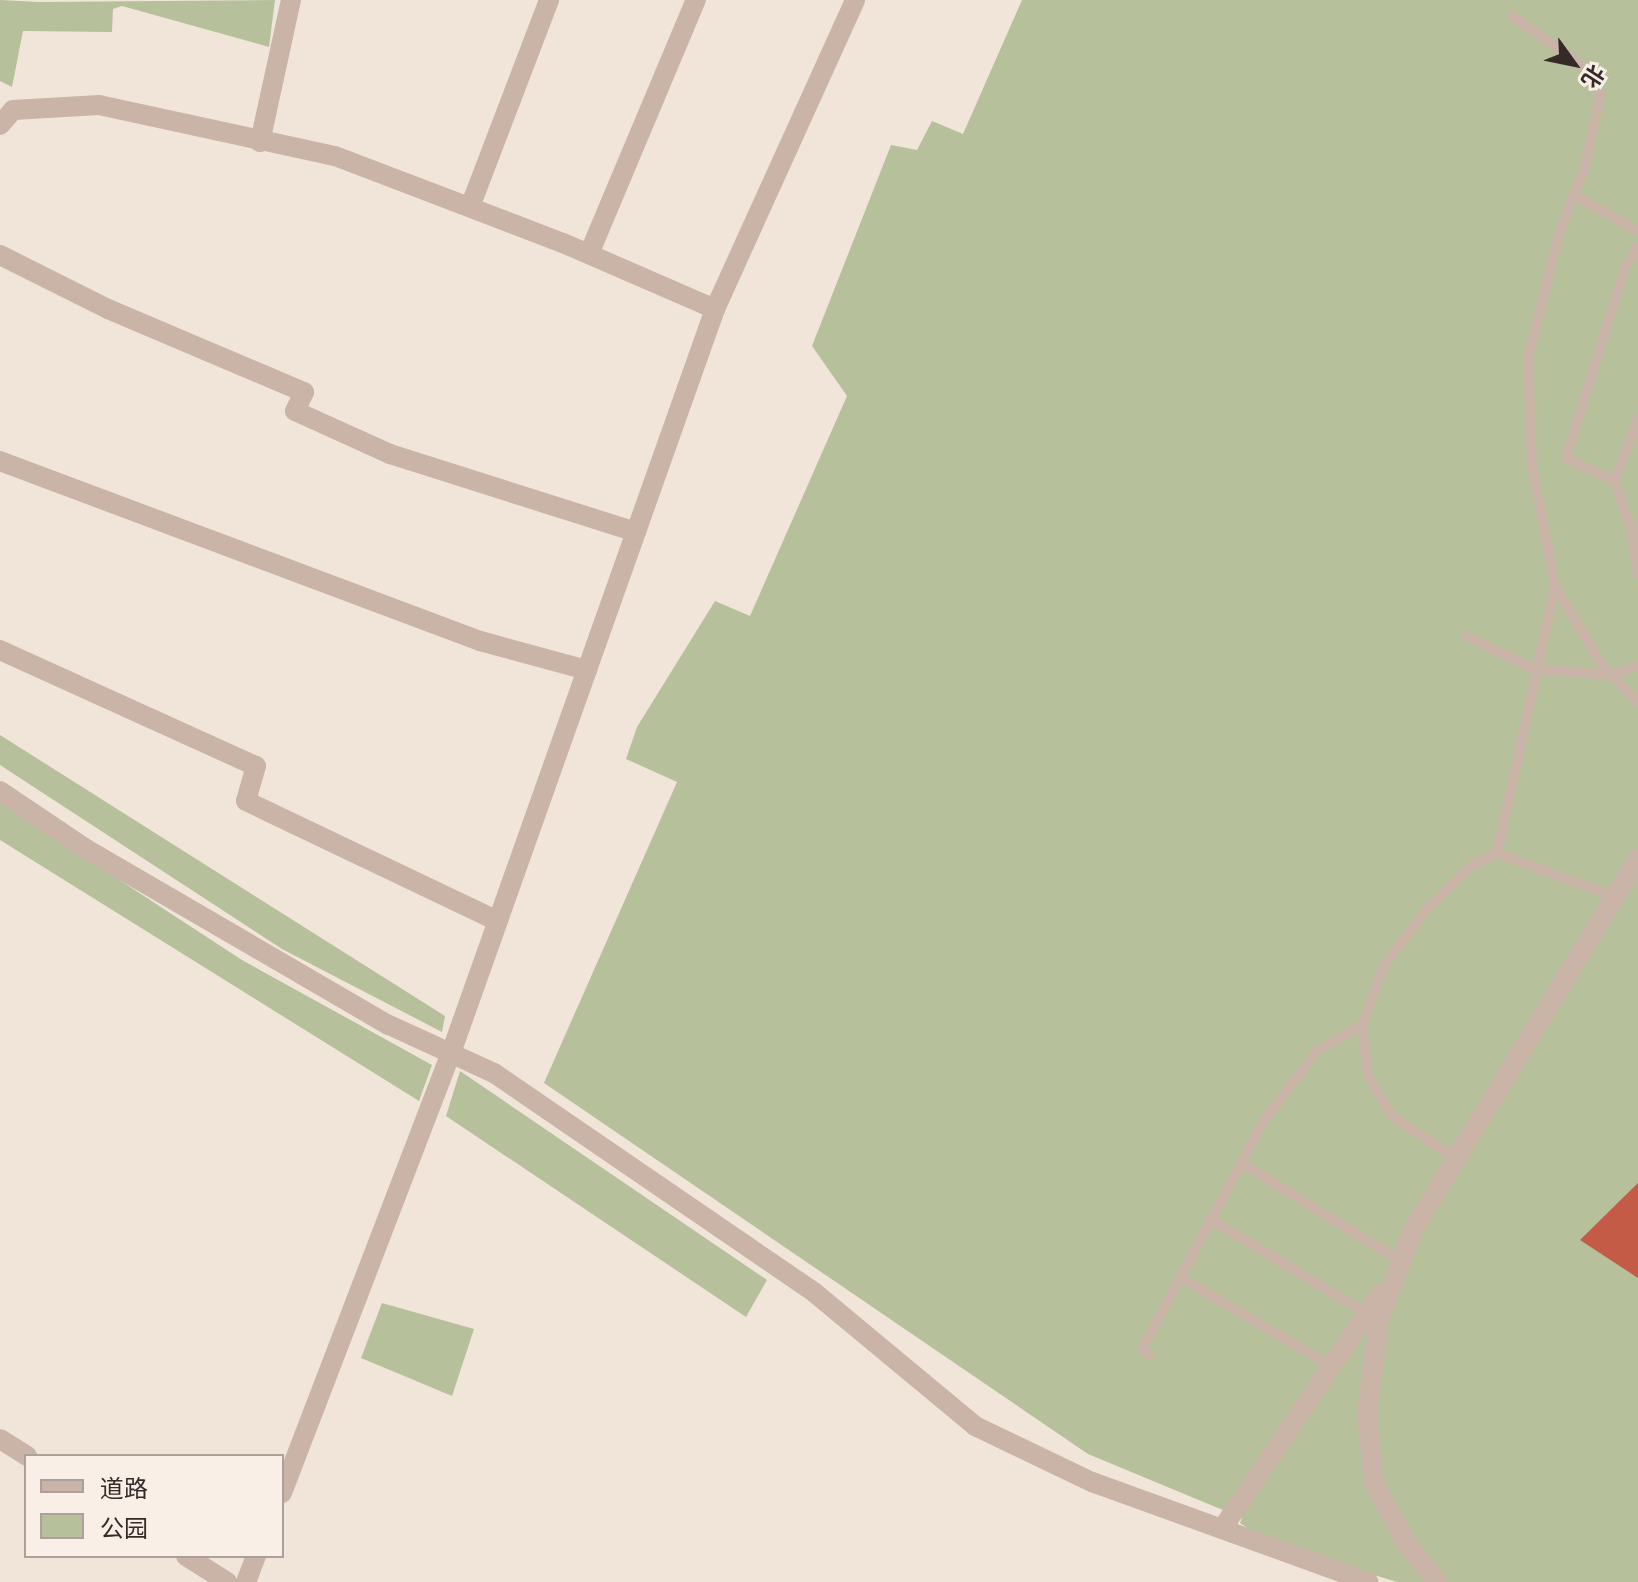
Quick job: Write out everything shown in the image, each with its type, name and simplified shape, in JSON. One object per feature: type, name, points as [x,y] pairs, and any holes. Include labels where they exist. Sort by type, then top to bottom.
[{"type":"street","points":[[470,207],[549,0]]},
{"type":"street","points":[[589,254],[696,0]]},
{"type":"street","points":[[284,1488],[451,1053],[715,309],[855,0]]},
{"type":"street","points":[[260,142],[291,3]]},
{"type":"street","points":[[0,125],[13,110],[99,105],[335,156],[589,254],[715,309]]},
{"type":"street","points":[[0,255],[108,309],[304,392],[295,411],[390,454],[636,532]]},
{"type":"street","points":[[0,461],[451,631],[587,670]]},
{"type":"street","points":[[0,650],[256,766],[246,801],[498,921]]},
{"type":"street","points":[[0,791],[86,849],[389,1025],[494,1073],[598,1140],[815,1293],[975,1426],[1049,1464],[1369,1582]]},
{"type":"street","points":[[1222,1529],[1396,1267],[1455,1158],[1638,859]]},
{"type":"street","points":[[1396,1267],[1370,1365],[1367,1451],[1374,1483],[1390,1519],[1438,1582]]},
{"type":"street","points":[[0,1439],[24,1454]]},
{"type":"street","points":[[189,1558],[227,1582]]},
{"type":"street","points":[[246,1582],[255,1558]]},
{"type":"lane","points":[[1512,16],[1589,70],[1600,95],[1574,195],[1559,233],[1528,358],[1532,466],[1555,586],[1612,675],[1638,703]]},
{"type":"lane","points":[[1574,195],[1638,231]]},
{"type":"lane","points":[[1615,481],[1566,458],[1625,267],[1638,246]]},
{"type":"lane","points":[[1638,419],[1615,481],[1634,531],[1638,574]]},
{"type":"lane","points":[[1497,853],[1534,669],[1555,586]]},
{"type":"lane","points":[[1466,636],[1534,669],[1612,675],[1638,666]]},
{"type":"lane","points":[[1455,1158],[1393,1117],[1368,1076],[1362,1025],[1384,965],[1427,909],[1474,864],[1497,853],[1613,896]]},
{"type":"lane","points":[[1149,1355],[1142,1349],[1265,1119],[1317,1051],[1362,1025]]},
{"type":"lane","points":[[1241,1163],[1396,1267]]},
{"type":"lane","points":[[1210,1219],[1366,1313]]},
{"type":"lane","points":[[1180,1277],[1331,1366]]},
{"type":"green space","points":[[0,0],[275,0],[269,47],[122,6],[113,9],[112,32],[23,31],[12,87],[0,81]]},
{"type":"green space","points":[[1022,0],[1638,0],[1638,1582],[1397,1582],[1270,1543],[1240,1523],[1242,1518],[1088,1454],[544,1083],[677,782],[626,759],[637,727],[715,601],[750,616],[847,396],[812,346],[891,145],[917,150],[932,121],[963,134]]},
{"type":"green space","points":[[0,735],[445,1016],[442,1032],[282,949],[0,765]]},
{"type":"green space","points":[[0,802],[242,960],[432,1065],[419,1101],[0,840]]},
{"type":"green space","points":[[460,1071],[767,1280],[746,1317],[446,1116]]},
{"type":"green space","points":[[382,1303],[474,1329],[452,1396],[361,1358]]},
{"type":"building","points":[[1638,1183],[1638,1278],[1580,1240]]}]
